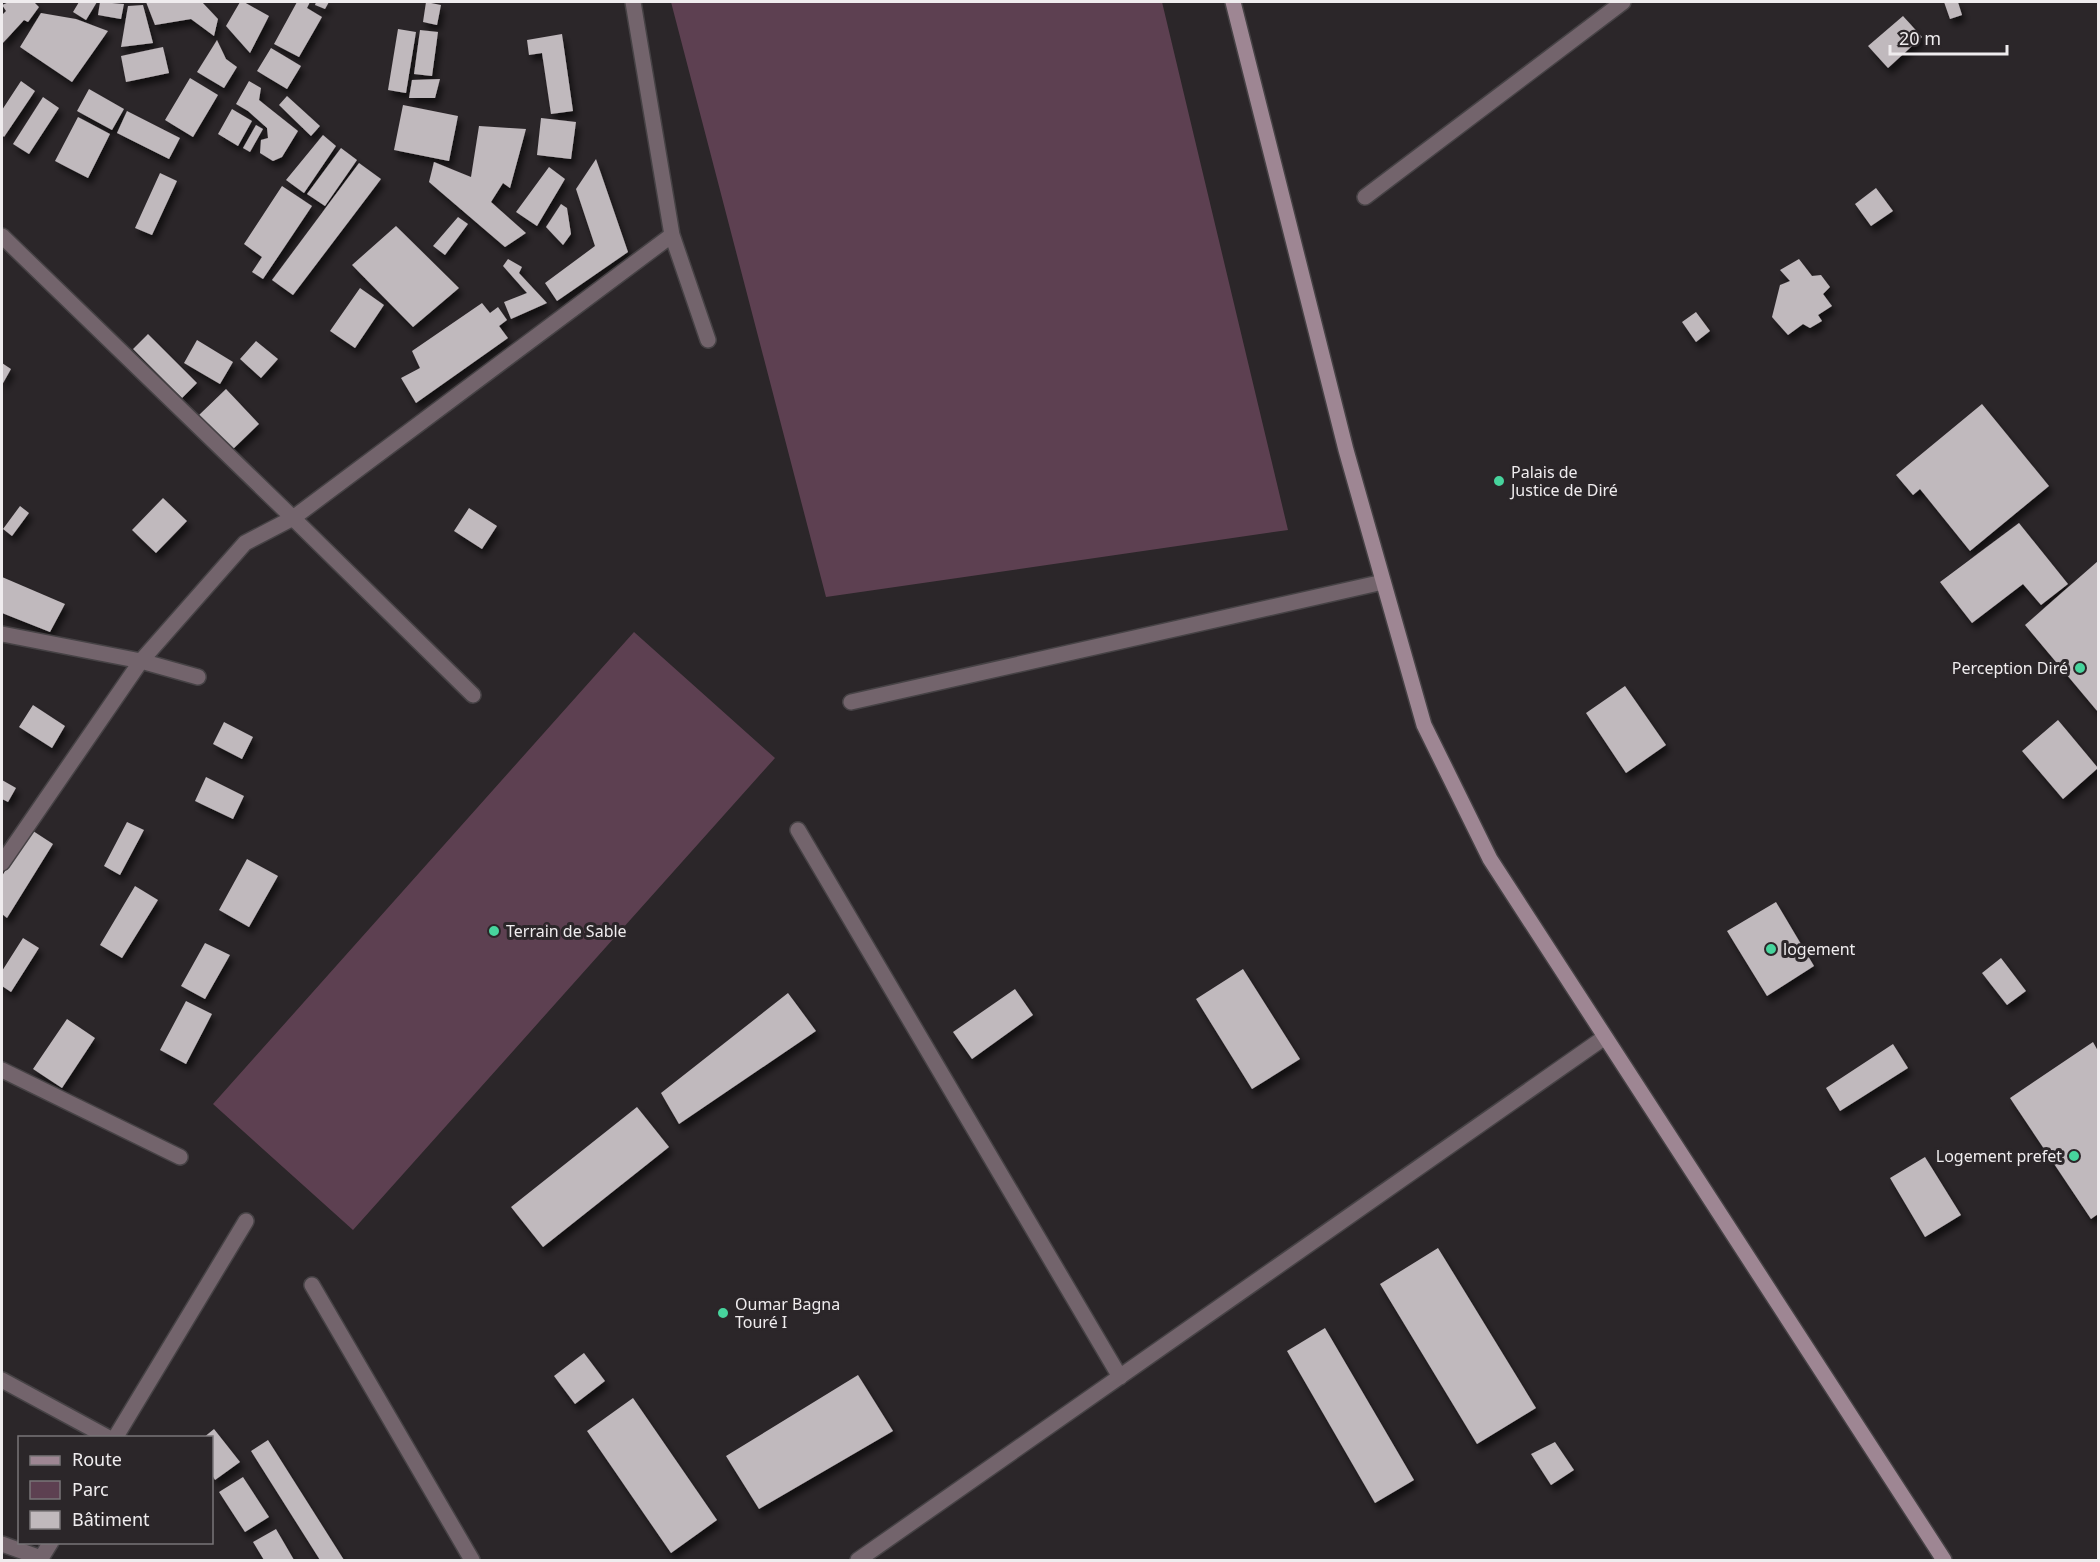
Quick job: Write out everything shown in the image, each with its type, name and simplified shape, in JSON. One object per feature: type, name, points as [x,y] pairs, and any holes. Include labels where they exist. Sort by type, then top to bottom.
[{"type":"street","points":[[633,2],[672,235],[708,340]]},
{"type":"street","points":[[1233,2],[1343,439],[1424,725],[1491,859],[1944,1560]]},
{"type":"street","points":[[1365,197],[1623,2]]},
{"type":"street","points":[[2,863],[141,661],[245,543],[293,518],[672,235]]},
{"type":"street","points":[[2,236],[473,695]]},
{"type":"street","points":[[851,702],[1383,582]]},
{"type":"street","points":[[2,634],[141,661],[198,676]]},
{"type":"street","points":[[798,830],[1120,1377]]},
{"type":"street","points":[[858,1560],[1605,1037]]},
{"type":"street","points":[[2,1070],[180,1157]]},
{"type":"street","points":[[116,1436],[246,1221]]},
{"type":"street","points":[[312,1285],[472,1560]]},
{"type":"street","points":[[2,1380],[107,1436]]},
{"type":"street","points":[[2,1544],[40,1559],[50,1544]]},
{"type":"green space","points":[[671,2],[1162,2],[1288,530],[826,597]]},
{"type":"green space","name":"Terrain de Sable","points":[[634,632],[775,758],[353,1230],[213,1104]]},
{"type":"building","points":[[9,2],[34,2],[39,7],[28,22],[24,20],[2,44],[2,15],[6,11],[2,5]]},
{"type":"building","points":[[79,2],[97,2],[86,20],[73,12]]},
{"type":"building","points":[[100,2],[124,4],[121,19],[98,15]]},
{"type":"building","points":[[146,2],[202,2],[218,19],[214,36],[191,19],[155,25]]},
{"type":"building","points":[[240,2],[269,16],[250,53],[226,26]]},
{"type":"building","points":[[297,2],[310,2],[307,8],[322,17],[299,57],[274,44]]},
{"type":"building","points":[[316,2],[329,2],[325,9],[315,5]]},
{"type":"building","points":[[426,2],[441,5],[437,25],[423,22]]},
{"type":"building","points":[[1944,2],[1958,2],[1962,15],[1950,19]]},
{"type":"building","points":[[143,5],[153,43],[121,47],[128,6]]},
{"type":"building","points":[[41,13],[76,19],[108,31],[72,82],[20,47]]},
{"type":"building","points":[[1903,16],[1922,37],[1888,68],[1868,46]]},
{"type":"building","points":[[398,29],[416,32],[406,93],[388,90]]},
{"type":"building","points":[[420,30],[438,32],[432,76],[414,74]]},
{"type":"building","points":[[562,34],[573,111],[551,114],[542,53],[529,55],[527,40]]},
{"type":"building","points":[[217,40],[226,59],[237,67],[224,88],[197,72]]},
{"type":"building","points":[[163,47],[169,73],[126,82],[121,56]]},
{"type":"building","points":[[271,48],[301,66],[287,89],[257,71]]},
{"type":"building","points":[[190,78],[218,95],[193,137],[165,120]]},
{"type":"building","points":[[440,79],[435,98],[409,98],[412,80]]},
{"type":"building","points":[[21,81],[35,91],[4,137],[2,135],[2,110]]},
{"type":"building","points":[[249,81],[261,88],[259,100],[298,131],[282,157],[273,161],[260,153],[261,140],[268,138],[267,128],[248,111],[236,104]]},
{"type":"building","points":[[89,89],[124,109],[112,130],[77,111]]},
{"type":"building","points":[[287,96],[320,126],[311,136],[279,105]]},
{"type":"building","points":[[43,97],[59,108],[29,154],[13,144]]},
{"type":"building","points":[[403,105],[458,116],[449,161],[394,150]]},
{"type":"building","points":[[232,109],[252,121],[238,146],[218,134]]},
{"type":"building","points":[[127,111],[180,138],[169,159],[117,133]]},
{"type":"building","points":[[78,117],[110,134],[88,178],[55,161]]},
{"type":"building","points":[[541,118],[576,122],[571,159],[537,155]]},
{"type":"building","points":[[256,125],[263,129],[250,152],[243,148]]},
{"type":"building","points":[[479,126],[526,129],[510,188],[503,183],[491,202],[526,233],[505,247],[429,182],[434,162],[471,177]]},
{"type":"building","points":[[323,135],[336,146],[304,193],[286,180]]},
{"type":"building","points":[[341,148],[357,160],[325,206],[307,194]]},
{"type":"building","points":[[596,159],[628,252],[557,301],[545,283],[595,246],[576,189]]},
{"type":"building","points":[[359,163],[381,179],[293,295],[272,280]]},
{"type":"building","points":[[549,167],[565,179],[537,226],[516,212]]},
{"type":"building","points":[[160,173],[177,181],[152,235],[135,228]]},
{"type":"building","points":[[282,186],[312,206],[263,279],[252,272],[262,257],[244,244]]},
{"type":"building","points":[[1876,188],[1893,211],[1871,226],[1855,204]]},
{"type":"building","points":[[561,204],[567,208],[571,234],[563,245],[546,227]]},
{"type":"building","points":[[458,217],[468,224],[445,255],[433,246]]},
{"type":"building","points":[[396,226],[459,288],[413,327],[352,265]]},
{"type":"building","points":[[508,259],[522,267],[519,273],[547,303],[511,319],[504,302],[527,293],[503,266]]},
{"type":"building","points":[[1799,259],[1812,276],[1821,275],[1830,287],[1823,294],[1832,306],[1818,315],[1822,321],[1810,328],[1803,324],[1788,335],[1772,317],[1780,285],[1790,281],[1780,270]]},
{"type":"building","points":[[360,288],[384,305],[355,348],[330,331]]},
{"type":"building","points":[[482,303],[490,313],[498,307],[507,320],[499,326],[508,338],[416,403],[401,378],[420,368],[412,351]]},
{"type":"building","points":[[1696,312],[1710,331],[1696,342],[1682,322]]},
{"type":"building","points":[[148,334],[197,383],[182,398],[133,349]]},
{"type":"building","points":[[197,340],[233,362],[220,384],[184,363]]},
{"type":"building","points":[[256,341],[278,359],[261,378],[240,359]]},
{"type":"building","points":[[2,363],[11,369],[2,385]]},
{"type":"building","points":[[226,389],[259,424],[232,450],[199,415]]},
{"type":"building","points":[[1982,404],[2049,486],[1970,551],[1920,489],[1913,495],[1896,475]]},
{"type":"building","points":[[163,498],[187,521],[156,553],[132,530]]},
{"type":"building","points":[[20,506],[29,513],[12,536],[3,529]]},
{"type":"building","points":[[469,508],[497,526],[482,549],[454,531]]},
{"type":"building","points":[[2019,523],[2068,584],[2041,605],[2023,584],[1972,623],[1940,582]]},
{"type":"building","name":"Perception Diré","points":[[2098,561],[2098,712],[2025,625]]},
{"type":"building","points":[[2,577],[65,604],[50,632],[2,613]]},
{"type":"building","points":[[1625,686],[1666,745],[1626,773],[1586,713]]},
{"type":"building","points":[[33,705],[65,726],[52,748],[19,727]]},
{"type":"building","points":[[2058,720],[2098,768],[2063,799],[2022,751]]},
{"type":"building","points":[[224,722],[253,737],[242,759],[213,744]]},
{"type":"building","points":[[206,777],[244,796],[233,819],[195,801]]},
{"type":"building","points":[[2,780],[16,788],[8,802],[2,799]]},
{"type":"building","points":[[127,822],[144,830],[120,875],[104,866]]},
{"type":"building","points":[[30,829],[53,844],[7,918],[2,914],[2,876]]},
{"type":"building","points":[[247,859],[278,876],[249,927],[219,910]]},
{"type":"building","points":[[135,886],[158,900],[122,958],[100,945]]},
{"type":"building","name":"logement","points":[[1776,902],[1814,966],[1767,996],[1727,931]]},
{"type":"building","points":[[23,938],[39,948],[11,992],[2,986],[2,971]]},
{"type":"building","points":[[205,943],[230,955],[205,999],[181,986]]},
{"type":"building","points":[[2001,958],[2026,991],[2007,1005],[1982,973]]},
{"type":"building","points":[[1243,969],[1300,1059],[1252,1089],[1196,999]]},
{"type":"building","points":[[1015,989],[1033,1015],[972,1059],[953,1032]]},
{"type":"building","points":[[788,993],[816,1031],[679,1124],[661,1093]]},
{"type":"building","points":[[186,1001],[212,1014],[186,1064],[160,1050]]},
{"type":"building","points":[[67,1019],[95,1038],[62,1088],[33,1069]]},
{"type":"building","name":"Logement prefet","points":[[2093,1042],[2098,1051],[2098,1214],[2091,1219],[2010,1098]]},
{"type":"building","points":[[1893,1044],[1908,1068],[1840,1111],[1826,1088]]},
{"type":"building","points":[[637,1107],[669,1147],[543,1247],[511,1207]]},
{"type":"building","points":[[1925,1157],[1961,1215],[1925,1237],[1890,1178]]},
{"type":"building","points":[[1438,1248],[1536,1408],[1477,1444],[1380,1284]]},
{"type":"building","points":[[1325,1328],[1414,1480],[1375,1503],[1287,1351]]},
{"type":"building","points":[[584,1353],[605,1381],[575,1404],[554,1376]]},
{"type":"building","points":[[858,1375],[893,1431],[759,1509],[726,1456]]},
{"type":"building","points":[[633,1398],[717,1520],[671,1553],[587,1431]]},
{"type":"building","points":[[214,1429],[240,1462],[215,1480],[213,1477],[213,1436],[205,1436]]},
{"type":"building","points":[[268,1440],[344,1560],[320,1560],[251,1451]]},
{"type":"building","points":[[1555,1442],[1574,1470],[1551,1485],[1531,1454]]},
{"type":"building","points":[[243,1477],[269,1517],[245,1532],[219,1492]]},
{"type":"building","points":[[276,1529],[294,1560],[264,1560],[253,1542]]},
{"type":"place","name":"Palais de Justice de Diré","points":[[1499,481]]},
{"type":"place","name":"Perception Diré","points":[[2080,668]]},
{"type":"place","name":"Terrain de Sable","points":[[494,931]]},
{"type":"place","name":"logement","points":[[1771,949]]},
{"type":"place","name":"Logement prefet","points":[[2074,1156]]},
{"type":"place","name":"Oumar Bagna Touré I","points":[[723,1313]]}]
